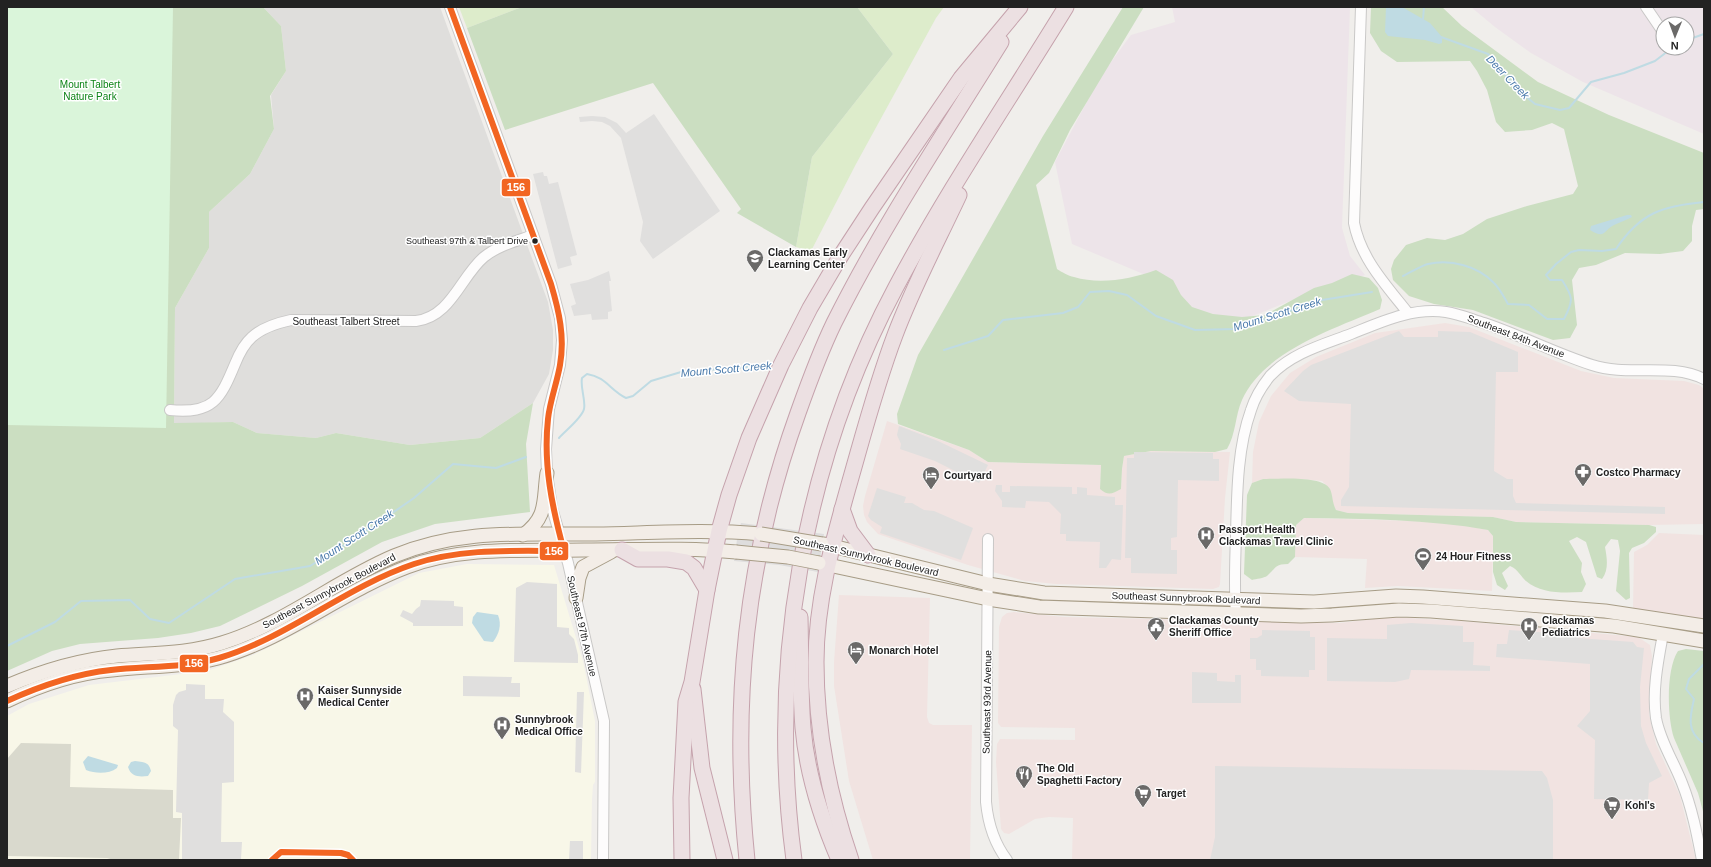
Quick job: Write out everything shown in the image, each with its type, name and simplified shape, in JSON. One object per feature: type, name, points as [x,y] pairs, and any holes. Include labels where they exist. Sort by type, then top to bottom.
[{"type":"highway","points":[[682,860],[681,798],[686,702],[692,682],[707,590],[719,531],[729,494],[749,438],[778,371],[810,308],[840,257],[961,78],[1021,7]]},
{"type":"highway","points":[[747,860],[742,812],[740,760],[740,718],[743,660],[756,570],[773,492],[788,440],[823,348],[856,281],[887,227],[1021,7]]},
{"type":"highway","points":[[794,860],[787,799],[786,705],[792,626],[799,568],[829,446],[846,397],[867,347],[895,288],[925,235],[1066,7]]},
{"type":"highway","points":[[850,860],[829,783],[823,752],[818,709],[816,660],[823,589],[823,564],[827,545],[842,509],[876,390],[894,337],[988,132]]},
{"type":"highway","points":[[842,509],[850,531],[868,555]]},
{"type":"highway","points":[[618,550],[638,559],[668,558],[686,562],[694,568],[707,590]]},
{"type":"highway","points":[[799,568],[803,727],[808,766],[825,827],[839,860]]},
{"type":"highway","points":[[692,682],[696,702],[697,736],[702,768],[725,860]]},
{"type":"main road","points":[[523,535],[535,525],[540,517],[547,473]]},
{"type":"main road","name":"Southeast Sunnybrook Boulevard","points":[[180,659],[251,632],[392,557],[429,544],[473,536],[699,530],[738,532],[784,537],[827,545],[988,584],[1044,593],[1314,602],[1396,596],[1423,597],[1605,611],[1704,626]]},
{"type":"main road","points":[[576,598],[579,578],[583,567],[618,550]]},
{"type":"main road","name":"Southeast Sunnybrook Boulevard","points":[[7,701],[44,685],[86,674],[112,670],[149,661],[229,655],[263,641],[385,576],[423,562],[477,552],[715,550],[781,557],[823,564],[988,599],[1039,607],[1315,616],[1386,611],[1422,611],[1586,623],[1704,641]]},
{"type":"main road","points":[[283,630],[285,622],[332,597],[341,584]]},
{"type":"main road","points":[[1080,609],[1086,604],[1105,603],[1110,599],[1110,596]]},
{"type":"main road","name":"Southeast Sunnybrook Boulevard","points":[[7,686],[51,669],[81,662],[118,656],[149,661]]},
{"type":"street","name":"Southeast 97th Avenue","points":[[450,7],[555,298],[562,332],[560,365],[550,405],[547,432],[547,473],[552,508],[576,598],[604,721],[603,860]]},
{"type":"street","points":[[1361,7],[1354,223],[1357,238],[1368,261],[1408,314]]},
{"type":"street","points":[[1646,7],[1655,20]]},
{"type":"street","name":"Southeast Talbert Street","points":[[170,410],[188,411],[200,409],[218,398],[245,346],[252,338],[271,326],[291,320],[427,319],[436,315],[443,308],[475,265],[485,256],[496,249],[533,235]]},
{"type":"street","name":"Southeast 84th Avenue","points":[[1236,614],[1236,501],[1241,452],[1246,425],[1256,395],[1270,377],[1279,368],[1310,348],[1386,320],[1408,314],[1434,311],[1460,315],[1498,328],[1573,358],[1607,369],[1682,372],[1696,375],[1704,379]]},
{"type":"street","name":"Southeast 93rd Avenue","points":[[988,539],[986,802],[989,821],[994,837],[1007,860]]},
{"type":"street","points":[[1663,634],[1655,696],[1657,720],[1662,738],[1688,800],[1695,821],[1702,860]]},
{"type":"shaded area","points":[[263,7],[440,7],[548,302],[553,330],[553,350],[549,374],[533,403],[480,438],[410,445],[336,433],[316,438],[257,433],[233,422],[174,424],[175,308],[209,248],[209,212],[250,174],[274,129],[271,95],[286,71],[281,26]]},
{"type":"shaded area","points":[[1172,7],[1350,7],[1342,228],[1350,256],[1365,275],[1330,285],[1250,317],[1233,319],[1171,303],[1160,281],[1072,244],[1055,162],[1100,77],[1131,35],[1175,22]]},
{"type":"shaded area","points":[[1471,7],[1704,7],[1704,134],[1583,82],[1531,53],[1495,27]]},
{"type":"shaded area","points":[[654,114],[720,211],[653,259],[640,241],[643,222],[621,138],[610,126],[602,122],[580,122],[579,117],[605,117],[617,123],[626,133]]},
{"type":"shaded area","points":[[543,172],[544,176],[547,176],[549,184],[558,182],[577,255],[570,257],[572,265],[558,269],[533,174]]},
{"type":"shaded area","points":[[609,271],[611,281],[609,281],[612,311],[608,312],[608,319],[592,320],[591,314],[574,316],[571,306],[576,304],[570,284],[588,280]]},
{"type":"shaded area","points":[[1445,323],[1469,327],[1581,371],[1614,378],[1684,381],[1699,385],[1704,389],[1704,524],[1649,525],[1515,522],[1493,517],[1348,513],[1336,510],[1329,488],[1322,481],[1302,479],[1263,479],[1252,483],[1253,452],[1259,422],[1271,396],[1290,373],[1316,357],[1375,333]]},
{"type":"shaded area","points":[[1399,331],[1404,337],[1438,337],[1438,331],[1470,332],[1518,352],[1518,372],[1496,372],[1494,471],[1507,479],[1513,479],[1513,496],[1516,503],[1665,507],[1665,514],[1341,506],[1341,500],[1349,487],[1351,404],[1299,401],[1284,391],[1303,371],[1311,365]]},
{"type":"shaded area","points":[[887,421],[969,450],[988,462],[1101,465],[1100,489],[1121,489],[1124,456],[1151,451],[1230,452],[1225,498],[1219,587],[1213,589],[1056,584],[1025,581],[968,565],[878,534],[867,522],[864,515],[863,506]]},
{"type":"shaded area","points":[[899,426],[938,441],[988,465],[979,483],[935,461],[900,449],[901,444],[897,435]]},
{"type":"shaded area","points":[[1134,452],[1213,453],[1213,459],[1219,459],[1219,481],[1178,480],[1177,537],[1171,538],[1171,550],[1177,550],[1177,574],[1131,573],[1131,558],[1125,558],[1127,458],[1134,458]]},
{"type":"shaded area","points":[[996,485],[1002,485],[1002,492],[1010,492],[1010,486],[1072,487],[1072,494],[1077,494],[1077,487],[1087,488],[1087,495],[1115,497],[1115,505],[1123,505],[1121,560],[1112,559],[1106,568],[1099,568],[1100,542],[1066,541],[1066,534],[1060,534],[1061,514],[1049,502],[1026,501],[1025,508],[1002,507],[1002,501],[995,491]]},
{"type":"shaded area","points":[[877,488],[906,497],[904,503],[912,503],[924,510],[934,511],[973,528],[961,560],[880,533],[882,527],[871,520],[868,516]]},
{"type":"shaded area","points":[[1304,518],[1414,521],[1457,524],[1488,530],[1493,536],[1492,591],[1398,586],[1365,588],[1367,559],[1295,557],[1296,525]]},
{"type":"shaded area","points":[[1659,533],[1704,535],[1704,620],[1633,610],[1634,552],[1647,545]]},
{"type":"shaded area","name":"Kaiser Sunnyside Medical Center","points":[[467,564],[554,565],[583,661],[595,721],[595,782],[593,785],[592,799],[591,860],[7,860],[7,716],[29,704],[89,685],[207,671],[253,655],[419,573]]},
{"type":"shaded area","points":[[527,582],[557,584],[557,627],[569,628],[569,634],[574,639],[578,655],[578,663],[514,662],[516,588]]},
{"type":"shaded area","points":[[839,595],[930,598],[927,717],[929,723],[933,725],[972,725],[970,860],[873,860],[849,781],[834,686],[834,662]]},
{"type":"shaded area","points":[[421,600],[454,601],[454,606],[463,607],[463,626],[413,626],[413,623],[400,616],[403,610],[412,614],[420,606]]},
{"type":"shaded area","points":[[1014,612],[1064,617],[1340,623],[1391,617],[1461,621],[1638,637],[1650,645],[1652,656],[1649,714],[1656,744],[1680,796],[1696,860],[1072,860],[1073,818],[1049,817],[1035,819],[1009,834],[1004,833],[1001,829],[996,762],[997,744],[1000,739],[1075,740],[1075,728],[1001,727],[998,723],[999,627],[1002,617],[1007,613]]},
{"type":"shaded area","points":[[1411,623],[1463,626],[1463,642],[1474,642],[1473,665],[1490,666],[1490,671],[1411,670],[1409,679],[1395,682],[1327,681],[1327,638],[1387,639],[1387,625]]},
{"type":"shaded area","points":[[1262,630],[1310,631],[1310,637],[1315,637],[1315,670],[1309,670],[1309,677],[1261,676],[1261,670],[1256,670],[1256,659],[1250,659],[1250,638],[1257,638],[1262,635]]},
{"type":"shaded area","points":[[1509,630],[1578,635],[1578,638],[1633,642],[1637,647],[1644,648],[1640,687],[1641,726],[1646,743],[1662,776],[1649,783],[1648,800],[1594,799],[1595,740],[1577,726],[1590,711],[1590,664],[1496,657],[1497,644],[1507,644]]},
{"type":"shaded area","points":[[1192,672],[1217,673],[1217,681],[1235,682],[1235,675],[1241,675],[1241,703],[1192,703]]},
{"type":"shaded area","points":[[463,676],[512,677],[511,683],[520,683],[520,697],[463,696]]},
{"type":"shaded area","points":[[186,684],[205,685],[205,699],[224,699],[223,712],[234,722],[234,782],[222,783],[221,842],[242,842],[241,859],[182,860],[182,813],[176,812],[178,730],[173,726],[173,705],[176,695],[179,692],[186,690]]},
{"type":"shaded area","points":[[577,692],[584,692],[581,773],[575,772]]},
{"type":"shaded area","points":[[21,743],[71,744],[70,787],[173,790],[173,818],[181,818],[179,860],[114,860],[107,858],[7,856],[7,759]]},
{"type":"shaded area","points":[[1215,766],[1542,771],[1547,778],[1553,800],[1553,860],[1210,860],[1215,837]]},
{"type":"shaded area","points":[[570,841],[583,841],[583,860],[569,860]]},
{"type":"green space","points":[[7,7],[263,7],[281,26],[286,71],[270,96],[274,129],[250,174],[209,212],[209,248],[175,308],[174,423],[233,422],[257,433],[316,438],[336,433],[410,445],[480,438],[533,403],[526,444],[530,512],[435,524],[382,542],[302,586],[220,626],[191,633],[158,638],[80,644],[52,651],[7,671]]},
{"type":"green space","name":"Mount Talbert Nature Park","points":[[7,7],[173,7],[166,428],[7,425]]},
{"type":"green space","points":[[459,7],[522,7],[467,28]]},
{"type":"green space","points":[[522,7],[857,7],[893,54],[812,157],[796,247],[737,213],[741,209],[653,83],[505,130],[467,28]]},
{"type":"green space","points":[[857,7],[944,7],[936,18],[856,164],[811,251],[796,247],[812,157],[893,54]]},
{"type":"green space","points":[[1123,7],[1144,7],[1070,130],[1049,173],[1036,185],[1057,269],[1065,274],[1094,281],[1115,280],[1156,270],[1173,280],[1181,295],[1192,307],[1213,314],[1242,317],[1265,315],[1314,288],[1332,283],[1352,274],[1369,278],[1378,288],[1382,300],[1380,309],[1302,344],[1283,355],[1266,368],[1252,383],[1242,400],[1232,437],[1227,449],[1215,452],[1151,451],[1124,456],[1121,489],[1110,494],[1105,493],[1100,489],[1101,465],[988,462],[969,450],[898,424],[897,414],[918,355],[1043,136]]},
{"type":"green space","points":[[1371,7],[1442,7],[1462,26],[1538,82],[1609,115],[1704,153],[1704,209],[1696,210],[1692,226],[1692,241],[1683,251],[1660,254],[1625,253],[1596,265],[1579,268],[1572,280],[1577,325],[1570,338],[1553,340],[1473,310],[1434,304],[1409,296],[1393,280],[1391,269],[1394,260],[1406,245],[1427,238],[1445,240],[1463,234],[1487,219],[1527,206],[1573,194],[1578,186],[1564,129],[1552,123],[1532,130],[1505,132],[1496,122],[1487,90],[1470,61],[1397,62],[1381,51],[1370,33]]},
{"type":"green space","points":[[1289,478],[1319,482],[1326,485],[1330,489],[1336,510],[1348,513],[1493,517],[1516,522],[1649,525],[1656,527],[1656,532],[1644,543],[1632,548],[1629,553],[1630,598],[1626,600],[1616,591],[1620,551],[1618,540],[1611,539],[1605,547],[1607,568],[1602,579],[1597,577],[1586,542],[1577,537],[1569,541],[1582,563],[1581,572],[1586,584],[1582,592],[1553,592],[1539,588],[1526,581],[1510,566],[1502,573],[1508,586],[1505,590],[1497,585],[1493,572],[1493,536],[1488,530],[1465,526],[1396,520],[1304,518],[1296,525],[1295,557],[1288,564],[1276,567],[1267,576],[1252,580],[1244,574],[1247,495],[1252,483],[1263,479]]},
{"type":"green space","points":[[1686,649],[1704,651],[1704,815],[1698,793],[1674,738],[1670,718],[1669,693],[1671,669],[1678,651]]},
{"type":"water","points":[[1386,7],[1402,7],[1430,23],[1442,37],[1442,43],[1439,44],[1425,40],[1388,36],[1385,32]]},
{"type":"water","points":[[1631,215],[1632,217],[1610,227],[1602,234],[1595,233],[1590,230],[1591,226]]},
{"type":"water","points":[[477,612],[498,615],[500,622],[499,629],[493,642],[484,641],[472,623],[473,617]]},
{"type":"water","points":[[88,756],[118,765],[117,768],[102,773],[86,770],[83,762]]},
{"type":"water","points":[[131,762],[143,762],[149,766],[151,771],[148,776],[133,775],[131,773],[128,767]]},
{"type":"pier","points":[[741,523],[824,534],[818,572],[779,565],[734,561],[738,532]]},
{"type":"waterway","name":"Deer Creek","points":[[1423,19],[1424,7]]},
{"type":"waterway","name":"Deer Creek","points":[[1695,37],[1704,34]]},
{"type":"waterway","name":"Deer Creek","points":[[1441,37],[1488,54],[1518,90],[1535,104],[1560,110],[1569,108],[1591,82],[1624,73],[1655,61],[1662,56]]},
{"type":"waterway","name":"Mount Scott Creek","points":[[1403,276],[1428,264],[1446,262],[1464,265],[1488,277],[1502,293],[1508,304],[1529,305],[1547,319],[1564,319],[1571,303],[1570,295],[1562,280],[1550,280],[1546,275],[1556,264],[1571,252],[1579,250],[1602,251],[1616,249],[1625,237],[1643,219],[1664,209],[1704,202]]},
{"type":"waterway","name":"Mount Scott Creek","points":[[944,350],[988,336],[1003,320],[1063,313],[1078,307],[1090,292],[1109,291],[1127,295],[1156,316],[1195,330],[1236,329],[1322,300],[1372,292]]},
{"type":"waterway","name":"Mount Scott Creek","points":[[559,438],[583,413],[584,402],[582,378],[587,374],[599,378],[626,398],[633,396],[651,381],[681,372],[775,365]]},
{"type":"waterway","name":"Mount Scott Creek","points":[[7,646],[55,622],[81,601],[130,600],[150,619],[169,623],[235,579],[310,566],[356,538],[414,498],[453,464],[496,468],[526,457]]},
{"type":"waterway","points":[[1704,664],[1689,679],[1686,689],[1694,699],[1691,712],[1692,729],[1698,739],[1704,743]]},
{"type":"transit line","name":"156","points":[[7,701],[32,690],[84,674],[111,670],[192,664],[219,658],[245,649],[269,638],[364,585],[414,564],[432,559],[469,553],[564,551],[552,502],[547,452],[548,419],[559,372],[562,344],[559,314],[551,284],[450,7]]},
{"type":"transit line","name":"156","points":[[272,860],[281,852],[341,853],[348,855],[353,860]]},
{"type":"place","name":"Southeast 97th & Talbert Drive","points":[[535,241]]},
{"type":"place","name":"Clackamas Early Learning Center","points":[[755,273]]},
{"type":"place","name":"Costco Pharmacy","points":[[1583,487]]},
{"type":"place","name":"Courtyard","points":[[931,490]]},
{"type":"place","name":"Passport Health Clackamas Travel Clinic","points":[[1206,550]]},
{"type":"place","name":"24 Hour Fitness","points":[[1423,571]]},
{"type":"place","name":"Clackamas County Sheriff Office","points":[[1156,641]]},
{"type":"place","name":"Clackamas Pediatrics","points":[[1529,641]]},
{"type":"place","name":"Monarch Hotel","points":[[856,665]]},
{"type":"place","name":"Kaiser Sunnyside Medical Center","points":[[305,711]]},
{"type":"place","name":"Sunnybrook Medical Office","points":[[502,740]]},
{"type":"place","name":"The Old Spaghetti Factory","points":[[1024,789]]},
{"type":"place","name":"Target","points":[[1143,808]]},
{"type":"place","name":"Kohl's","points":[[1612,820]]}]
